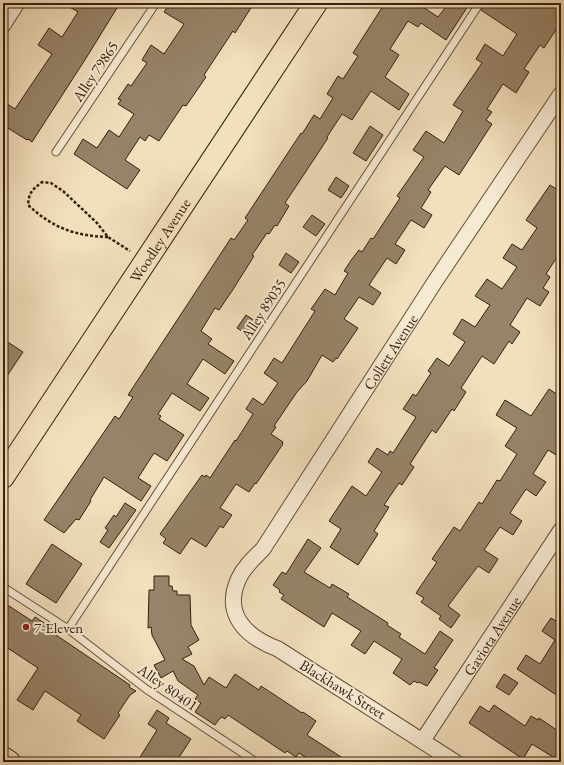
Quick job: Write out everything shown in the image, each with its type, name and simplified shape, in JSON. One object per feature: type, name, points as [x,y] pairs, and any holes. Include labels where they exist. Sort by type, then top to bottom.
[{"type":"main road","name":"Woodley Avenue","points":[[3,477],[316,3]]},
{"type":"main road","points":[[3,758],[9,762]]},
{"type":"street","points":[[3,25],[17,3]]},
{"type":"street","name":"Collett Avenue","points":[[235,614],[233,596],[239,578],[251,561],[263,549],[436,280],[561,94]]},
{"type":"street","name":"Gaviota Avenue","points":[[423,740],[561,530]]},
{"type":"street","name":"Blackhawk Street","points":[[235,614],[248,633],[265,644],[278,649],[423,740],[455,762]]},
{"type":"lane","name":"Alley 79865","points":[[56,152],[156,3]]},
{"type":"lane","name":"Alley 89035","points":[[68,629],[480,3]]},
{"type":"lane","name":"Alley 80401","points":[[3,587],[68,629],[146,689],[256,762]]},
{"type":"path","points":[[108,237],[72,233],[55,226],[40,216],[28,205],[29,195],[34,188],[42,182],[51,183],[79,205],[108,237],[146,261]]},
{"type":"building","points":[[63,3],[120,3],[32,142],[3,125],[3,101],[15,109],[52,54],[38,45],[49,28],[62,37],[78,12]]},
{"type":"building","points":[[170,3],[254,3],[235,33],[233,31],[204,75],[206,77],[186,106],[183,105],[159,141],[149,135],[145,141],[140,137],[125,160],[140,170],[127,189],[74,154],[83,139],[97,148],[109,130],[119,137],[134,114],[118,104],[121,100],[118,99],[128,84],[131,86],[147,63],[142,60],[151,45],[164,54],[184,24],[164,12]]},
{"type":"building","points":[[395,3],[417,3],[438,17],[449,3],[470,3],[446,40],[421,23],[418,27],[408,21],[390,49],[399,55],[385,77],[409,94],[399,110],[371,91],[352,120],[342,114],[285,203],[289,206],[277,226],[275,225],[269,234],[267,233],[252,255],[254,256],[232,291],[219,310],[215,308],[201,331],[212,339],[208,344],[234,361],[225,374],[203,359],[187,384],[209,398],[200,411],[172,393],[158,414],[161,416],[159,419],[184,435],[167,461],[154,453],[138,478],[151,486],[141,501],[104,477],[79,520],[76,519],[64,533],[44,520],[115,416],[119,419],[133,397],[128,395],[231,238],[234,240],[248,220],[245,218],[301,133],[302,134],[314,115],[320,119],[333,98],[327,94],[338,76],[343,79],[358,56],[353,53],[383,6],[386,4],[392,8]]},
{"type":"building","points":[[485,3],[561,3],[561,22],[544,48],[540,45],[524,69],[529,72],[516,93],[503,84],[487,109],[492,112],[486,120],[492,124],[459,175],[445,166],[428,190],[431,192],[421,208],[432,215],[424,228],[411,220],[395,244],[405,250],[396,264],[387,258],[369,285],[381,293],[373,305],[359,297],[344,319],[358,328],[337,359],[336,358],[333,362],[322,355],[307,381],[297,392],[274,426],[276,427],[271,434],[283,442],[283,444],[256,484],[255,483],[249,492],[236,484],[220,508],[232,515],[223,528],[220,526],[206,547],[191,538],[180,554],[163,543],[166,539],[160,534],[202,475],[205,477],[206,475],[210,478],[235,440],[236,441],[253,414],[246,409],[253,398],[263,405],[278,383],[264,373],[274,358],[282,363],[315,311],[311,309],[325,289],[335,295],[348,273],[344,271],[352,259],[359,250],[362,252],[371,238],[373,239],[400,198],[397,196],[424,157],[413,150],[426,131],[444,143],[463,111],[453,105],[482,63],[476,59],[485,44],[503,56],[517,34],[481,10]]},
{"type":"building","points":[[370,126],[383,135],[366,161],[353,153]]},
{"type":"building","points":[[336,177],[349,186],[341,198],[328,190]]},
{"type":"building","points":[[550,185],[561,192],[561,251],[546,274],[550,277],[543,288],[549,292],[540,306],[527,298],[510,325],[520,332],[512,344],[509,341],[494,364],[482,356],[461,388],[466,392],[454,411],[452,409],[436,433],[432,430],[410,464],[414,467],[402,485],[399,483],[384,505],[389,507],[374,531],[378,534],[358,565],[330,547],[341,529],[329,521],[352,486],[366,496],[382,472],[368,462],[377,448],[388,455],[390,451],[393,453],[416,417],[403,409],[413,394],[416,396],[431,373],[428,371],[437,358],[449,366],[465,342],[453,334],[462,319],[475,327],[490,305],[475,296],[487,279],[502,289],[517,267],[503,258],[512,244],[522,250],[537,228],[526,220]]},
{"type":"building","points":[[312,215],[325,224],[316,236],[303,227]]},
{"type":"building","points":[[286,253],[299,262],[291,273],[279,265]]},
{"type":"building","points":[[246,315],[258,323],[250,336],[237,328]]},
{"type":"building","points":[[3,339],[23,352],[3,382]]},
{"type":"building","points":[[549,389],[561,397],[561,458],[548,450],[533,474],[546,482],[536,496],[526,489],[510,513],[522,521],[513,535],[500,527],[484,550],[498,559],[489,573],[478,566],[448,606],[460,615],[451,628],[439,619],[441,616],[421,602],[424,598],[416,593],[437,562],[432,559],[454,527],[460,531],[479,502],[482,504],[497,480],[500,481],[517,454],[505,446],[517,428],[496,415],[505,400],[531,416]]},
{"type":"building","points":[[125,503],[136,510],[109,548],[100,542],[108,530],[105,528],[114,515],[116,517]]},
{"type":"building","points":[[308,539],[321,548],[304,572],[330,588],[332,584],[349,594],[347,597],[388,623],[387,625],[401,634],[399,637],[425,654],[440,631],[453,640],[434,668],[438,670],[427,686],[414,681],[410,685],[393,673],[402,659],[374,641],[365,654],[351,645],[361,631],[332,613],[324,627],[281,599],[284,595],[273,585],[282,572],[286,574]]},
{"type":"building","points":[[52,544],[82,564],[56,603],[26,584]]},
{"type":"building","points":[[154,576],[169,576],[169,586],[172,586],[173,591],[177,591],[177,595],[190,595],[191,625],[199,640],[188,647],[192,654],[182,659],[194,666],[204,685],[209,677],[226,688],[235,674],[259,690],[261,686],[316,721],[307,735],[349,762],[313,762],[299,753],[296,757],[287,751],[285,753],[228,715],[225,719],[222,717],[220,718],[215,725],[195,712],[201,703],[195,699],[198,695],[178,681],[173,671],[161,678],[154,665],[165,660],[152,635],[151,627],[148,628],[149,590],[154,590]]},
{"type":"building","points":[[3,602],[32,621],[35,617],[58,632],[56,635],[130,685],[129,687],[136,691],[130,695],[118,713],[120,715],[104,739],[77,721],[81,715],[45,691],[33,710],[17,700],[38,668],[3,645]]},
{"type":"building","points":[[551,618],[561,624],[561,698],[517,669],[526,655],[540,664],[555,640],[542,631]]},
{"type":"building","points":[[504,674],[518,683],[509,695],[496,687]]},
{"type":"building","points":[[494,705],[525,726],[531,716],[538,720],[539,718],[561,733],[561,762],[532,744],[523,759],[469,723],[480,706],[489,712]]},
{"type":"building","points":[[157,710],[169,718],[166,723],[191,739],[176,762],[137,762],[157,730],[148,724]]},
{"type":"place","name":"7-Eleven","points":[[26,627]]}]
